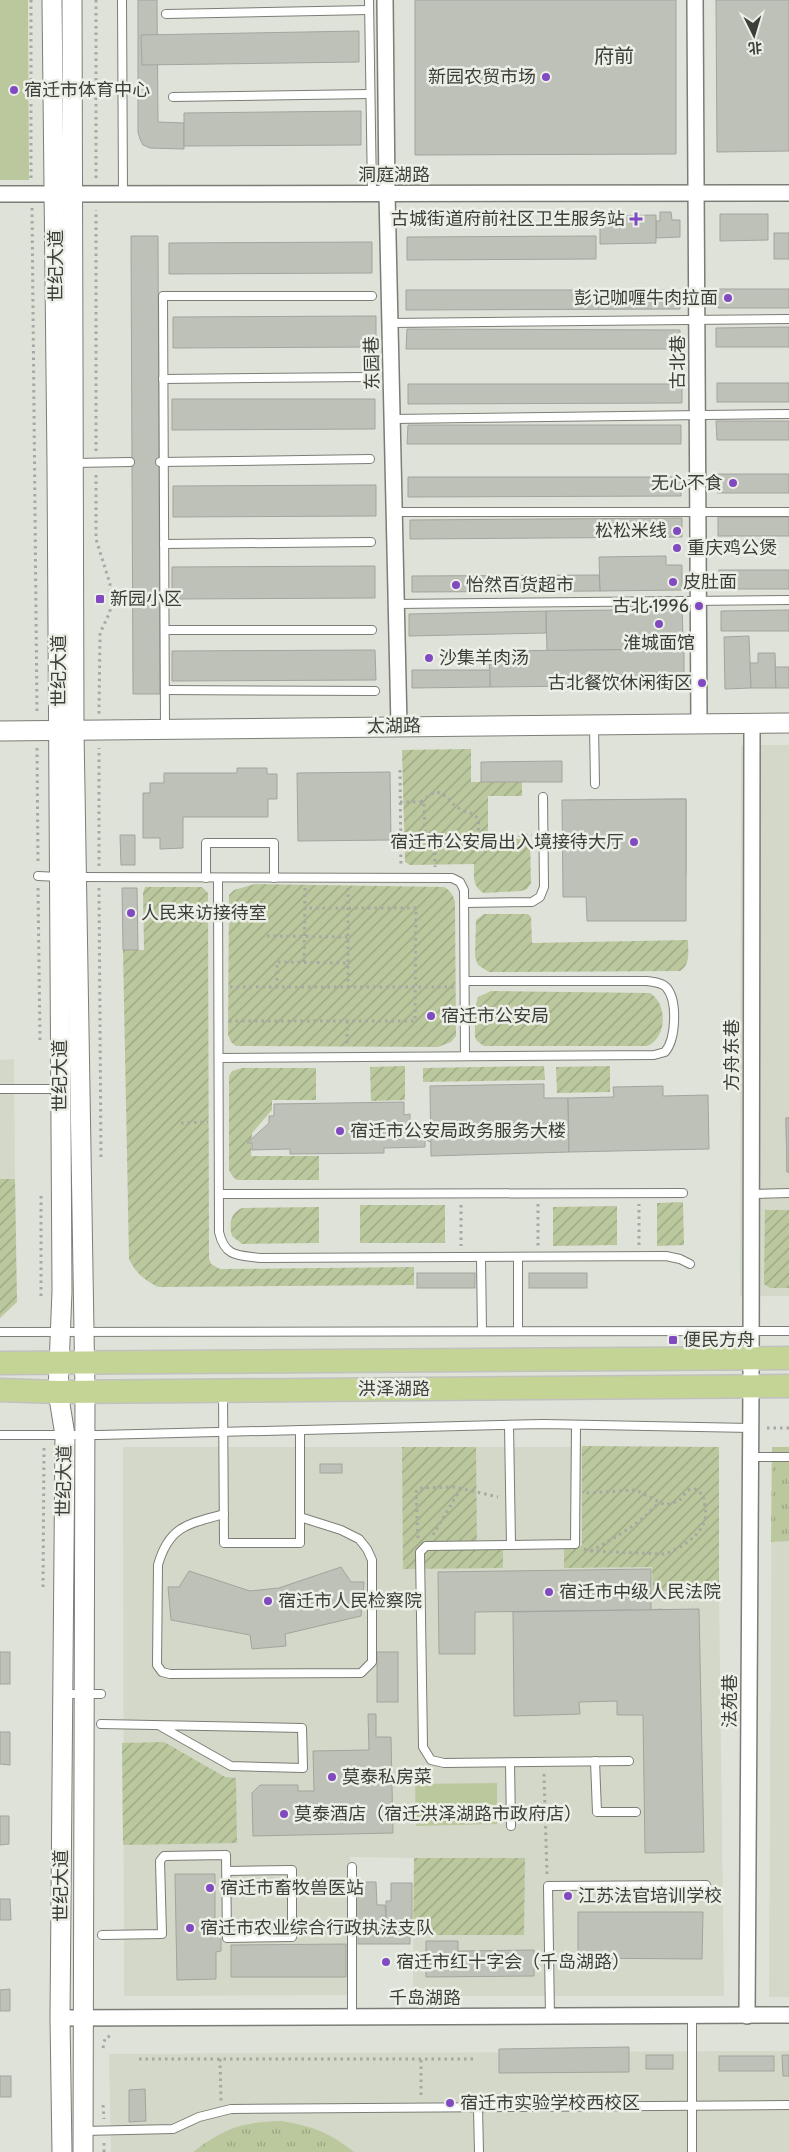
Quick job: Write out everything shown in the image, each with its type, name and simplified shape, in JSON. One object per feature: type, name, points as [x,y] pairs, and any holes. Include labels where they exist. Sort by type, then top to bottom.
[{"type":"main road","name":"洪泽湖路","points":[[0,1363],[59,1348],[412,1361],[789,1358]]},
{"type":"main road","name":"洪泽湖路","points":[[0,1390],[58,1392],[789,1386]]},
{"type":"street","name":"世纪大道","points":[[52,0],[55,194],[66,463]]},
{"type":"street","name":"世纪大道","points":[[62,2152],[60,2018],[65,1435],[58,1392],[60,1089],[68,877],[66,463],[74,194],[72,0]]},
{"type":"street","name":"东园巷","points":[[385,0],[379,193],[390,323],[399,726]]},
{"type":"street","name":"古北巷","points":[[695,0],[699,724]]},
{"type":"street","name":"洞庭湖路","points":[[0,194],[789,193]]},
{"type":"street","name":"太湖路","points":[[0,730],[789,723]]},
{"type":"street","name":"方舟东巷","points":[[751,1386],[752,724]]},
{"type":"street","name":"世纪大道","points":[[68,877],[80,1088],[85,1435],[92,1694],[82,2019],[83,2152]]},
{"type":"street","name":"法苑巷","points":[[747,2016],[751,1386]]},
{"type":"street","name":"千岛湖路","points":[[60,2018],[789,2015]]},
{"type":"lane","points":[[122,0],[123,194]]},
{"type":"lane","points":[[369,0],[370,94],[379,193]]},
{"type":"lane","points":[[166,14],[370,10]]},
{"type":"lane","points":[[173,98],[370,94]]},
{"type":"lane","points":[[166,729],[162,462],[163,296],[372,296]]},
{"type":"lane","points":[[390,323],[789,319]]},
{"type":"lane","points":[[163,379],[370,377]]},
{"type":"lane","points":[[392,419],[789,414]]},
{"type":"lane","points":[[162,462],[370,459]]},
{"type":"lane","points":[[66,463],[130,462]]},
{"type":"lane","points":[[394,512],[789,512]]},
{"type":"lane","points":[[164,544],[370,542]]},
{"type":"lane","points":[[396,604],[789,600]]},
{"type":"lane","points":[[165,630],[372,630]]},
{"type":"lane","points":[[165,690],[375,691]]},
{"type":"lane","points":[[594,725],[595,784]]},
{"type":"lane","points":[[464,903],[537,900],[543,892],[543,797]]},
{"type":"lane","points":[[206,878],[206,843],[274,843],[274,878]]},
{"type":"lane","points":[[38,876],[452,878],[460,882],[464,890],[465,1056]]},
{"type":"lane","points":[[218,878],[219,1232],[225,1249],[234,1255],[261,1258],[638,1256],[674,1257],[690,1264]]},
{"type":"lane","points":[[219,1058],[654,1055],[660,1054],[668,1048],[674,1030],[673,1006],[670,994],[665,986],[658,982],[465,984]]},
{"type":"lane","points":[[0,1089],[80,1088]]},
{"type":"lane","points":[[219,1194],[684,1193]]},
{"type":"lane","points":[[751,1194],[789,1194]]},
{"type":"lane","points":[[518,1256],[518,1330]]},
{"type":"lane","points":[[481,1257],[482,1331]]},
{"type":"lane","points":[[0,1332],[59,1348],[84,1348],[518,1330],[789,1331]]},
{"type":"lane","points":[[223,1390],[224,1543],[300,1543],[300,1430]]},
{"type":"lane","points":[[576,1424],[575,1544],[426,1546],[420,1552],[423,1747],[431,1760],[444,1764],[629,1761]]},
{"type":"lane","points":[[0,1435],[85,1435],[576,1424],[751,1428]]},
{"type":"lane","points":[[510,1425],[511,1544]]},
{"type":"lane","points":[[751,1457],[789,1457]]},
{"type":"lane","points":[[224,1514],[190,1524],[169,1538],[162,1550],[158,1565],[157,1665],[162,1672],[170,1674],[361,1673],[366,1669],[372,1662],[372,1560],[359,1539],[341,1530],[300,1517]]},
{"type":"lane","points":[[62,1694],[92,1694]]},
{"type":"lane","points":[[101,1724],[302,1728],[303,1768],[231,1766],[160,1726]]},
{"type":"lane","points":[[595,1761],[597,1812],[636,1812]]},
{"type":"lane","points":[[510,1762],[511,1826]]},
{"type":"lane","points":[[102,1935],[162,1934],[160,1860],[164,1856],[226,1855],[226,1871],[227,1938],[292,1937],[292,1870],[226,1871]]},
{"type":"lane","points":[[352,1867],[352,2016]]},
{"type":"lane","points":[[550,2017],[548,1886],[706,1885]]},
{"type":"lane","points":[[692,2016],[692,2152]]},
{"type":"lane","points":[[83,2131],[173,2129],[198,2118],[231,2108],[789,2105]]},
{"type":"lane","points":[[478,2108],[479,2152]]},
{"type":"path","points":[[400,770],[401,878]]},
{"type":"path","points":[[400,802],[421,802],[436,792],[447,796],[459,809],[472,813],[478,819],[479,827],[476,837],[543,835]]},
{"type":"path","points":[[421,802],[424,802],[425,836],[435,836],[435,878]]},
{"type":"path","points":[[304,962],[305,878]]},
{"type":"path","points":[[348,878],[348,988]]},
{"type":"path","points":[[218,1021],[416,1021],[416,908],[305,908]]},
{"type":"path","points":[[267,936],[348,937]]},
{"type":"path","points":[[277,987],[278,962],[348,963]]},
{"type":"path","points":[[218,987],[416,988],[465,984]]},
{"type":"path","points":[[347,1021],[348,1057]]},
{"type":"path","points":[[181,1123],[219,1122]]},
{"type":"path","points":[[461,1193],[462,1257]]},
{"type":"path","points":[[538,1193],[538,1256]]},
{"type":"path","points":[[638,1256],[639,1193]]},
{"type":"path","points":[[751,1428],[789,1428]]},
{"type":"path","points":[[420,1552],[416,1530],[416,1492],[419,1488],[447,1486],[461,1488],[510,1501]]},
{"type":"path","points":[[426,1546],[461,1488]]},
{"type":"path","points":[[575,1544],[590,1551],[664,1554],[676,1550],[689,1540],[698,1532],[705,1519],[702,1495],[695,1489],[688,1490],[679,1502],[665,1505],[636,1490],[576,1492]]},
{"type":"path","points":[[590,1551],[652,1511],[659,1502]]},
{"type":"path","points":[[543,1762],[548,1886]]},
{"type":"path","points":[[138,2059],[474,2059]]},
{"type":"path","points":[[220,2059],[221,2111]]},
{"type":"path","points":[[420,2108],[421,2059]]},
{"type":"shaded area","name":"便民方舟","points":[[741,745],[789,745],[789,1296],[740,1296]]},
{"type":"shaded area","points":[[14,1059],[15,1179],[0,1179],[0,1060]]},
{"type":"shaded area","points":[[123,1447],[719,1447],[724,1996],[413,1996],[414,1858],[350,1857],[351,1995],[124,1996]]},
{"type":"shaded area","points":[[772,1447],[789,1447],[789,1997],[769,1997]]},
{"type":"shaded area","name":"宿迁市实验学校西校区","points":[[789,2051],[789,2152],[111,2152],[109,2054]]},
{"type":"green space","name":"宿迁市体育中心","points":[[0,0],[28,0],[29,180],[0,180]]},
{"type":"green space","points":[[471,749],[471,782],[522,782],[522,796],[488,796],[488,839],[530,839],[531,883],[527,889],[484,893],[477,888],[474,877],[474,864],[410,865],[405,862],[402,750]]},
{"type":"green space","points":[[255,884],[444,887],[451,893],[455,902],[456,1036],[451,1042],[438,1047],[236,1046],[231,1042],[228,1035],[229,895],[234,890]]},
{"type":"green space","points":[[145,887],[202,887],[208,893],[209,1258],[211,1264],[220,1269],[414,1267],[414,1285],[158,1287],[144,1278],[134,1268],[129,1259],[123,950],[144,950],[143,893]]},
{"type":"green space","points":[[484,914],[528,914],[531,917],[532,943],[688,940],[687,961],[684,968],[680,971],[489,972],[478,965],[475,957],[476,920]]},
{"type":"green space","points":[[491,991],[650,993],[660,1005],[663,1021],[658,1036],[654,1042],[647,1046],[484,1046],[475,1037],[475,1008],[478,997]]},
{"type":"green space","points":[[405,1066],[405,1100],[371,1101],[370,1067]]},
{"type":"green space","points":[[544,1066],[545,1080],[423,1082],[423,1068]]},
{"type":"green space","points":[[610,1066],[610,1092],[557,1093],[556,1067]]},
{"type":"green space","points":[[242,1068],[316,1068],[316,1100],[272,1100],[272,1110],[252,1133],[251,1156],[319,1156],[319,1180],[237,1180],[233,1177],[229,1170],[229,1076],[232,1071]]},
{"type":"green space","points":[[0,1179],[15,1179],[17,1302],[0,1318]]},
{"type":"green space","points":[[683,1202],[684,1245],[657,1246],[657,1203]]},
{"type":"green space","points":[[360,1205],[445,1205],[445,1243],[360,1243]]},
{"type":"green space","points":[[617,1206],[617,1245],[553,1246],[553,1207]]},
{"type":"green space","points":[[319,1207],[319,1243],[242,1244],[232,1236],[231,1219],[242,1208]]},
{"type":"green space","points":[[765,1210],[789,1210],[789,1288],[770,1288],[764,1284]]},
{"type":"green space","points":[[582,1446],[719,1447],[719,1590],[653,1591],[652,1567],[564,1568],[564,1547],[582,1546]]},
{"type":"green space","points":[[402,1447],[476,1447],[477,1549],[503,1549],[503,1568],[403,1569]]},
{"type":"green space","points":[[772,1447],[789,1447],[789,1541],[771,1542]]},
{"type":"green space","points":[[164,1742],[225,1777],[236,1778],[237,1843],[123,1845],[122,1743]]},
{"type":"green space","points":[[497,1783],[497,1824],[416,1826],[415,1784]]},
{"type":"green space","points":[[414,1858],[525,1858],[524,1935],[413,1935]]},
{"type":"green space","points":[[281,2121],[320,2131],[336,2139],[354,2152],[193,2152],[215,2137],[234,2128],[255,2123]]},
{"type":"building","points":[[138,0],[157,0],[158,122],[184,123],[184,149],[150,148],[143,145],[140,139],[138,132]]},
{"type":"building","name":"新园农贸市场","points":[[415,0],[676,0],[676,154],[415,155]]},
{"type":"building","points":[[716,0],[789,0],[789,151],[717,152]]},
{"type":"building","points":[[359,31],[359,62],[142,65],[141,35]]},
{"type":"building","points":[[361,111],[361,145],[184,146],[184,113]]},
{"type":"building","points":[[660,212],[671,212],[672,220],[680,220],[680,237],[656,238],[656,221],[660,221]]},
{"type":"building","points":[[720,214],[768,214],[768,240],[720,241]]},
{"type":"building","points":[[656,215],[656,243],[600,244],[600,216]]},
{"type":"building","points":[[774,233],[789,233],[789,259],[774,259]]},
{"type":"building","points":[[131,236],[158,236],[160,694],[133,694]]},
{"type":"building","points":[[596,236],[596,259],[407,260],[407,237]]},
{"type":"building","points":[[372,242],[372,273],[169,274],[169,243]]},
{"type":"building","points":[[717,289],[789,289],[789,308],[718,308]]},
{"type":"building","points":[[406,290],[680,290],[680,309],[406,310]]},
{"type":"building","points":[[376,316],[376,347],[173,348],[173,317]]},
{"type":"building","points":[[789,327],[789,347],[716,347],[716,328]]},
{"type":"building","points":[[407,329],[680,330],[680,349],[406,349]]},
{"type":"building","points":[[717,383],[789,383],[789,402],[717,402]]},
{"type":"building","points":[[408,384],[682,384],[682,403],[408,404]]},
{"type":"building","points":[[172,399],[375,399],[375,429],[172,430]]},
{"type":"building","points":[[716,421],[789,421],[789,440],[717,440]]},
{"type":"building","points":[[408,425],[681,425],[681,444],[407,444]]},
{"type":"building","points":[[718,474],[789,474],[789,493],[718,493]]},
{"type":"building","points":[[408,477],[681,477],[681,496],[408,497]]},
{"type":"building","points":[[376,485],[376,516],[173,517],[173,486]]},
{"type":"building","points":[[718,517],[789,517],[789,536],[718,536]]},
{"type":"building","points":[[682,518],[682,537],[410,539],[410,520]]},
{"type":"building","points":[[666,556],[666,565],[682,565],[682,590],[600,591],[599,557]]},
{"type":"building","points":[[375,566],[375,598],[172,599],[172,567]]},
{"type":"building","points":[[719,570],[789,570],[789,589],[719,589]]},
{"type":"building","points":[[599,575],[600,591],[412,592],[412,576]]},
{"type":"building","points":[[682,609],[683,636],[657,636],[657,649],[547,651],[546,611]]},
{"type":"building","points":[[789,610],[789,631],[721,631],[721,611]]},
{"type":"building","points":[[546,611],[546,633],[409,636],[409,614]]},
{"type":"building","points":[[749,636],[751,688],[725,689],[724,637]]},
{"type":"building","points":[[684,649],[684,685],[490,687],[489,651]]},
{"type":"building","points":[[375,650],[376,680],[172,681],[172,651]]},
{"type":"building","points":[[758,653],[775,653],[776,688],[751,688],[750,663],[758,663]]},
{"type":"building","points":[[775,667],[789,667],[789,688],[776,688]]},
{"type":"building","points":[[412,670],[490,670],[490,687],[412,688]]},
{"type":"building","points":[[562,761],[562,782],[481,782],[481,762]]},
{"type":"building","points":[[237,768],[267,768],[267,774],[277,774],[277,799],[268,799],[268,817],[183,817],[183,848],[160,849],[160,838],[143,838],[143,793],[150,793],[150,783],[164,783],[164,773],[237,773]]},
{"type":"building","points":[[390,772],[391,840],[298,841],[297,773]]},
{"type":"building","points":[[686,799],[686,875],[586,875],[586,800]]},
{"type":"building","points":[[686,799],[686,921],[587,921],[586,897],[563,897],[562,800]]},
{"type":"building","points":[[120,835],[135,835],[135,865],[121,865]]},
{"type":"building","points":[[122,888],[137,888],[138,950],[123,950]]},
{"type":"building","points":[[544,1084],[544,1098],[568,1098],[569,1152],[431,1156],[430,1086]]},
{"type":"building","points":[[663,1086],[663,1096],[708,1095],[709,1149],[569,1152],[568,1098],[614,1097],[613,1087]]},
{"type":"building","name":"宿迁市公安局政务服务大楼","points":[[404,1102],[404,1115],[410,1114],[410,1121],[430,1142],[425,1139],[425,1147],[384,1148],[384,1153],[290,1154],[290,1149],[252,1150],[252,1143],[247,1143],[269,1123],[269,1116],[274,1116],[274,1104]]},
{"type":"building","points":[[786,1118],[789,1118],[789,1172],[787,1172]]},
{"type":"building","points":[[786,1118],[789,1118],[789,1172],[787,1172]]},
{"type":"building","points":[[417,1273],[475,1273],[475,1288],[417,1288]]},
{"type":"building","points":[[529,1273],[587,1273],[587,1288],[529,1288]]},
{"type":"building","points":[[320,1464],[342,1464],[342,1473],[320,1473]]},
{"type":"building","points":[[341,1567],[351,1582],[364,1582],[361,1616],[285,1634],[286,1646],[252,1649],[250,1635],[171,1620],[168,1587],[179,1587],[189,1571],[250,1591],[279,1588]]},
{"type":"building","points":[[651,1569],[651,1610],[662,1609],[662,1652],[632,1652],[631,1610],[475,1612],[475,1654],[439,1654],[438,1572]]},
{"type":"building","points":[[699,1609],[704,1852],[645,1853],[643,1715],[617,1715],[617,1701],[579,1702],[580,1714],[514,1716],[513,1612]]},
{"type":"building","points":[[0,1652],[10,1652],[10,1684],[0,1684]]},
{"type":"building","points":[[377,1652],[398,1652],[398,1702],[377,1702]]},
{"type":"building","points":[[368,1714],[376,1714],[376,1737],[391,1737],[393,1833],[253,1836],[252,1793],[260,1785],[298,1785],[298,1791],[314,1791],[313,1751],[369,1750]]},
{"type":"building","points":[[0,1732],[10,1732],[10,1765],[0,1764]]},
{"type":"building","points":[[0,1816],[9,1816],[9,1844],[0,1845]]},
{"type":"building","points":[[175,1874],[215,1874],[215,1929],[221,1928],[221,1951],[216,1952],[216,1979],[177,1980]]},
{"type":"building","points":[[355,1882],[376,1882],[377,1905],[385,1905],[386,1916],[381,1916],[380,1921],[356,1921]]},
{"type":"building","points":[[391,1883],[412,1883],[412,1920],[386,1920],[386,1901],[391,1901]]},
{"type":"building","points":[[0,1899],[10,1899],[11,1920],[0,1920]]},
{"type":"building","points":[[578,1912],[703,1912],[702,1959],[578,1958]]},
{"type":"building","points":[[358,1926],[410,1926],[410,1944],[358,1944]]},
{"type":"building","points":[[426,1941],[458,1941],[458,1951],[534,1950],[534,1976],[426,1977]]},
{"type":"building","points":[[346,1944],[346,1977],[231,1977],[231,1945]]},
{"type":"building","points":[[10,1989],[10,2011],[0,2011],[0,1990]]},
{"type":"building","points":[[629,2047],[629,2072],[499,2073],[499,2049]]},
{"type":"building","points":[[646,2055],[673,2055],[673,2069],[646,2069]]},
{"type":"building","points":[[782,2055],[789,2055],[789,2076],[783,2076]]},
{"type":"building","points":[[719,2056],[774,2056],[774,2071],[719,2071]]},
{"type":"building","points":[[0,2076],[11,2076],[11,2097],[0,2097]]},
{"type":"building","points":[[145,2089],[146,2121],[129,2122],[129,2090]]},
{"type":"place","name":"新园农贸市场","points":[[546,77]]},
{"type":"place","name":"宿迁市体育中心","points":[[14,90]]},
{"type":"place","name":"古城街道府前社区卫生服务站","points":[[636,219]]},
{"type":"place","name":"彭记咖喱牛肉拉面","points":[[728,298]]},
{"type":"place","name":"无心不食","points":[[733,483]]},
{"type":"place","name":"松松米线","points":[[677,531]]},
{"type":"place","name":"重庆鸡公煲","points":[[677,548]]},
{"type":"place","name":"皮肚面","points":[[673,582]]},
{"type":"place","name":"怡然百货超市","points":[[456,585]]},
{"type":"place","name":"新园小区","points":[[100,599]]},
{"type":"place","name":"古北·1996","points":[[699,606]]},
{"type":"place","name":"淮城面馆","points":[[659,624]]},
{"type":"place","name":"沙集羊肉汤","points":[[429,658]]},
{"type":"place","name":"古北餐饮休闲街区","points":[[702,683]]},
{"type":"place","name":"宿迁市公安局出入境接待大厅","points":[[634,842]]},
{"type":"place","name":"人民来访接待室","points":[[131,913]]},
{"type":"place","name":"宿迁市公安局","points":[[431,1016]]},
{"type":"place","name":"宿迁市公安局政务服务大楼","points":[[340,1131]]},
{"type":"place","name":"便民方舟","points":[[673,1340]]},
{"type":"place","name":"宿迁市中级人民法院","points":[[549,1592]]},
{"type":"place","name":"宿迁市人民检察院","points":[[268,1601]]},
{"type":"place","name":"莫泰私房菜","points":[[332,1777]]},
{"type":"place","name":"莫泰酒店（宿迁洪泽湖路市政府店）","points":[[284,1814]]},
{"type":"place","name":"宿迁市畜牧兽医站","points":[[210,1888]]},
{"type":"place","name":"江苏法官培训学校","points":[[568,1896]]},
{"type":"place","name":"宿迁市农业综合行政执法支队","points":[[190,1928]]},
{"type":"place","name":"宿迁市红十字会（千岛湖路）","points":[[386,1962]]},
{"type":"place","name":"宿迁市实验学校西校区","points":[[450,2103]]},
{"type":"district","name":"府前","points":[[614,56]]}]
